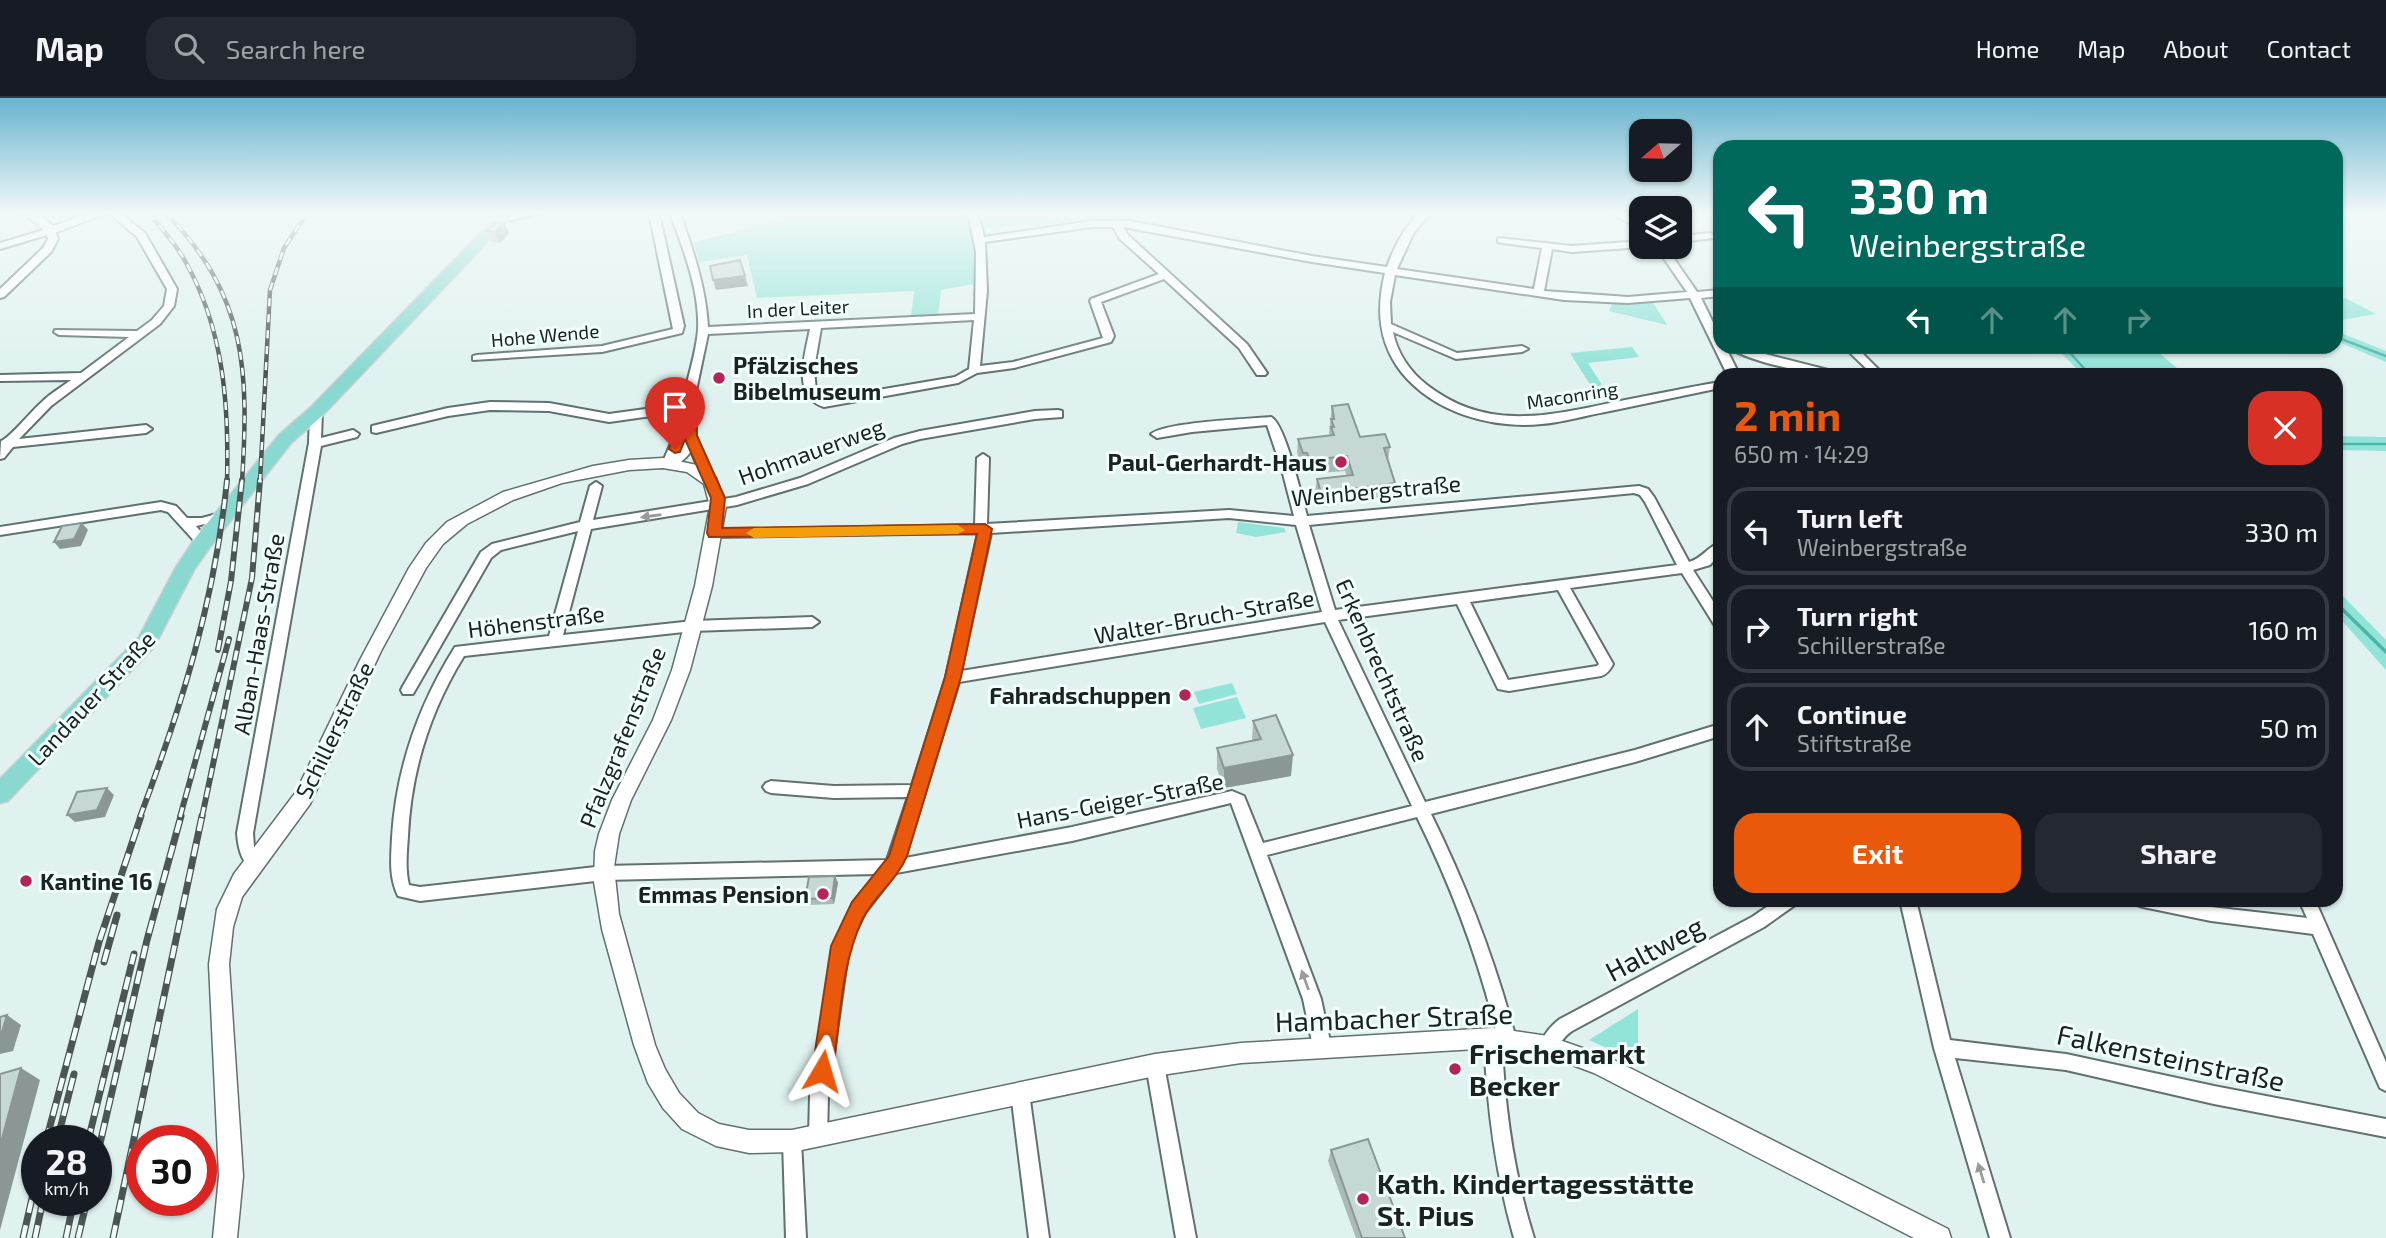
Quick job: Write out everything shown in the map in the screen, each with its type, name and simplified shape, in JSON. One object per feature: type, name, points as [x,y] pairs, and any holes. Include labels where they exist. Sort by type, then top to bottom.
[{"type":"main road","name":"Landauer Straße","points":[[0,794],[138,652],[155,631],[186,567],[202,542],[285,439],[316,412],[457,266]]},
{"type":"main road","name":"Landauer Straße","points":[[173,595],[219,543],[299,440],[316,412]]},
{"type":"street","points":[[0,295],[30,266]]},
{"type":"street","points":[[2,448],[34,414],[141,334],[166,310],[172,289],[159,266]]},
{"type":"street","name":"Hohe Wende","points":[[477,358],[615,346],[679,330],[665,266]]},
{"type":"street","points":[[668,464],[689,407],[703,331],[699,293],[691,266]]},
{"type":"street","points":[[974,370],[983,266]]},
{"type":"street","points":[[1156,266],[1242,346],[1261,373]]},
{"type":"street","points":[[1359,266],[1604,300],[1713,294]]},
{"type":"street","name":"Maconring","points":[[1393,266],[1384,302],[1385,325],[1399,361],[1419,387],[1458,409],[1486,417],[1517,421],[1550,419],[1713,386]]},
{"type":"street","points":[[1538,293],[1544,266]]},
{"type":"street","points":[[1674,266],[1694,295],[1713,331]]},
{"type":"street","points":[[816,325],[808,380],[812,396],[817,402],[824,403],[958,380],[974,370],[1014,365],[1107,340],[1109,336],[1095,301],[1166,275]]},
{"type":"street","name":"In der Leiter","points":[[703,331],[979,317]]},
{"type":"street","points":[[1385,325],[1455,356],[1522,349]]},
{"type":"street","points":[[59,332],[141,334]]},
{"type":"street","points":[[1754,354],[1806,368]]},
{"type":"street","points":[[1857,354],[1872,368]]},
{"type":"street","points":[[0,377],[83,376]]},
{"type":"street","points":[[376,429],[448,412],[490,406],[549,407],[603,417],[689,407]]},
{"type":"street","points":[[689,407],[691,436],[717,493],[718,506]]},
{"type":"street","name":"Alban-Haas-Straße","points":[[255,862],[246,849],[245,833],[316,443],[316,412]]},
{"type":"street","name":"Hohmauerweg","points":[[408,690],[474,575],[491,550],[507,543],[584,526],[718,506],[804,481],[909,438],[1023,417],[1058,415]]},
{"type":"street","name":"Erkenbrechtstraße","points":[[1157,434],[1271,421],[1283,453],[1300,521],[1330,616],[1421,809],[1482,949],[1500,1039],[1500,1143],[1511,1198],[1524,1238]]},
{"type":"street","points":[[2,448],[146,429]]},
{"type":"street","points":[[316,443],[353,435]]},
{"type":"street","points":[[668,464],[684,454],[691,436]]},
{"type":"street","points":[[818,1137],[819,1095],[841,946],[859,908],[893,867],[953,677],[983,529],[983,458]]},
{"type":"street","name":"Schillerstraße","points":[[225,1238],[230,1176],[219,964],[221,930],[234,891],[302,799],[384,631],[425,555],[449,528],[508,496],[547,482],[622,466],[668,464],[692,466],[708,477]]},
{"type":"street","points":[[555,641],[596,486]]},
{"type":"street","name":"Weinbergstraße","points":[[714,533],[983,529],[1229,514],[1300,521],[1635,489],[1644,492],[1650,500],[1685,568]]},
{"type":"street","points":[[0,531],[160,506],[172,509],[202,542]]},
{"type":"street","name":"Pfalzgrafenstraße","points":[[718,506],[693,626],[663,720],[613,820],[605,852],[604,873],[610,921],[638,1026],[653,1074],[665,1095],[696,1124],[732,1141],[754,1144],[792,1141]]},
{"type":"street","points":[[186,522],[202,522],[224,516]]},
{"type":"street","points":[[1713,554],[1705,562],[1685,568],[1713,611]]},
{"type":"street","name":"Walter-Bruch-Straße","points":[[953,677],[986,674],[1330,616],[1685,568]]},
{"type":"street","points":[[1462,599],[1503,685],[1601,671],[1606,664],[1562,585]]},
{"type":"street","points":[[693,626],[812,622]]},
{"type":"street","name":"Höhenstraße","points":[[604,873],[419,894],[404,891],[401,886],[400,841],[411,765],[422,722],[449,667],[460,651],[693,626]]},
{"type":"street","points":[[1322,1046],[1312,999],[1258,851],[1635,756],[1713,732]]},
{"type":"street","points":[[771,787],[834,792],[917,791]]},
{"type":"street","name":"Hans-Geiger-Straße","points":[[604,873],[893,867],[1072,834],[1232,797],[1239,800],[1258,851]]},
{"type":"street","name":"Haltweg","points":[[1548,1046],[1557,1031],[1566,1025],[1758,922],[1779,907]]},
{"type":"street","points":[[1910,907],[1943,1048],[2000,1238]]},
{"type":"street","points":[[2177,907],[2211,914],[2319,927]]},
{"type":"street","points":[[2310,907],[2386,1082]]},
{"type":"street","name":"Hambacher Straße","points":[[792,1141],[1155,1065],[1241,1052],[1500,1039],[1548,1046],[1600,1063],[1939,1238]]},
{"type":"street","name":"Falkensteinstraße","points":[[1943,1048],[2066,1062],[2214,1095],[2386,1128]]},
{"type":"street","points":[[1155,1065],[1186,1238]]},
{"type":"street","points":[[1020,1093],[1039,1238]]},
{"type":"street","points":[[792,1141],[796,1238]]},
{"type":"green space","points":[[750,266],[978,266],[979,283],[941,290],[938,316],[911,317],[914,291],[757,298]]},
{"type":"green space","points":[[2345,298],[2376,314],[2343,320]]},
{"type":"green space","points":[[1652,301],[1667,325],[1609,311],[1612,304]]},
{"type":"green space","points":[[2343,334],[2386,351],[2386,362],[2343,344]]},
{"type":"green space","points":[[1632,347],[1639,357],[1588,363],[1611,399],[1600,400],[1570,353]]},
{"type":"green space","points":[[2062,354],[2160,354],[2177,368],[2076,368]]},
{"type":"green space","points":[[2343,436],[2386,437],[2386,451],[2343,450]]},
{"type":"green space","points":[[1238,522],[1284,528],[1286,532],[1256,537],[1236,533]]},
{"type":"green space","points":[[2343,596],[2386,640],[2386,670],[2343,622]]},
{"type":"green space","points":[[1232,683],[1237,694],[1199,704],[1194,692]]},
{"type":"green space","points":[[1237,697],[1246,718],[1201,729],[1193,708]]},
{"type":"green space","points":[[1638,1009],[1638,1062],[1589,1040]]},
{"type":"building","points":[[710,266],[742,266],[745,276],[713,280]]},
{"type":"building","points":[[1348,404],[1360,437],[1385,434],[1390,447],[1384,448],[1395,483],[1321,493],[1317,479],[1353,475],[1347,456],[1310,460],[1307,453],[1303,453],[1298,439],[1334,435],[1331,427],[1334,427],[1331,419],[1334,419],[1332,406]]},
{"type":"building","points":[[82,523],[74,539],[54,542],[62,526]]},
{"type":"building","points":[[1276,715],[1293,755],[1224,768],[1217,748],[1261,739],[1253,721]]},
{"type":"building","points":[[107,788],[97,810],[67,815],[77,792]]},
{"type":"building","points":[[835,876],[832,898],[805,899],[809,877]]},
{"type":"building","points":[[7,1015],[0,1039],[0,1017]]},
{"type":"building","points":[[21,1068],[0,1146],[0,1074]]},
{"type":"building","name":"Kath. Kindertagesstätte St. Pius","points":[[1368,1139],[1405,1238],[1362,1238],[1331,1150]]},
{"type":"waterway","points":[[2343,340],[2386,356]]},
{"type":"waterway","points":[[2071,354],[2084,368]]},
{"type":"waterway","points":[[2343,444],[2386,444]]},
{"type":"waterway","points":[[2343,610],[2386,652]]},
{"type":"railway","points":[[187,266],[198,287],[216,341],[225,396],[227,480]]},
{"type":"railway","points":[[208,266],[227,305],[237,337],[244,405],[242,482]]},
{"type":"railway","points":[[260,482],[270,290],[278,266]]},
{"type":"railway","points":[[140,817],[170,734],[195,652],[214,568],[227,480]]},
{"type":"railway","points":[[218,650],[231,581],[242,480]]},
{"type":"railway","points":[[202,817],[252,578],[260,480]]},
{"type":"railway","points":[[180,817],[229,639]]},
{"type":"railway","points":[[50,1125],[99,942],[141,816]]},
{"type":"railway","points":[[104,1125],[147,940],[181,816]]},
{"type":"railway","points":[[113,1238],[202,816]]},
{"type":"railway","points":[[104,962],[117,915]]},
{"type":"railway","points":[[92,1125],[134,954]]},
{"type":"railway","points":[[61,1125],[74,1074]]},
{"type":"railway","points":[[23,1238],[28,1216]]},
{"type":"railway","points":[[35,1238],[40,1216]]},
{"type":"railway","points":[[66,1238],[71,1216]]},
{"type":"railway","points":[[78,1238],[83,1216]]},
{"type":"slow traffic","points":[[754,533],[958,530]]},
{"type":"place","name":"Pfälzisches Bibelmuseum","points":[[719,378]]},
{"type":"place","name":"Paul-Gerhardt-Haus","points":[[1341,462]]},
{"type":"place","name":"Fahradschuppen","points":[[1185,695]]},
{"type":"place","name":"Kantine 16","points":[[26,881]]},
{"type":"place","name":"Emmas Pension","points":[[823,894]]},
{"type":"place","name":"Frischemarkt Becker","points":[[1455,1069]]},
{"type":"place","name":"Kath. Kindertagesstätte St. Pius","points":[[1363,1199]]},
{"type":"route","points":[[675,449],[689,407],[691,436],[718,498],[714,533],[985,529],[953,677],[898,856],[893,867],[859,908],[848,926],[841,946],[822,1071]]}]
